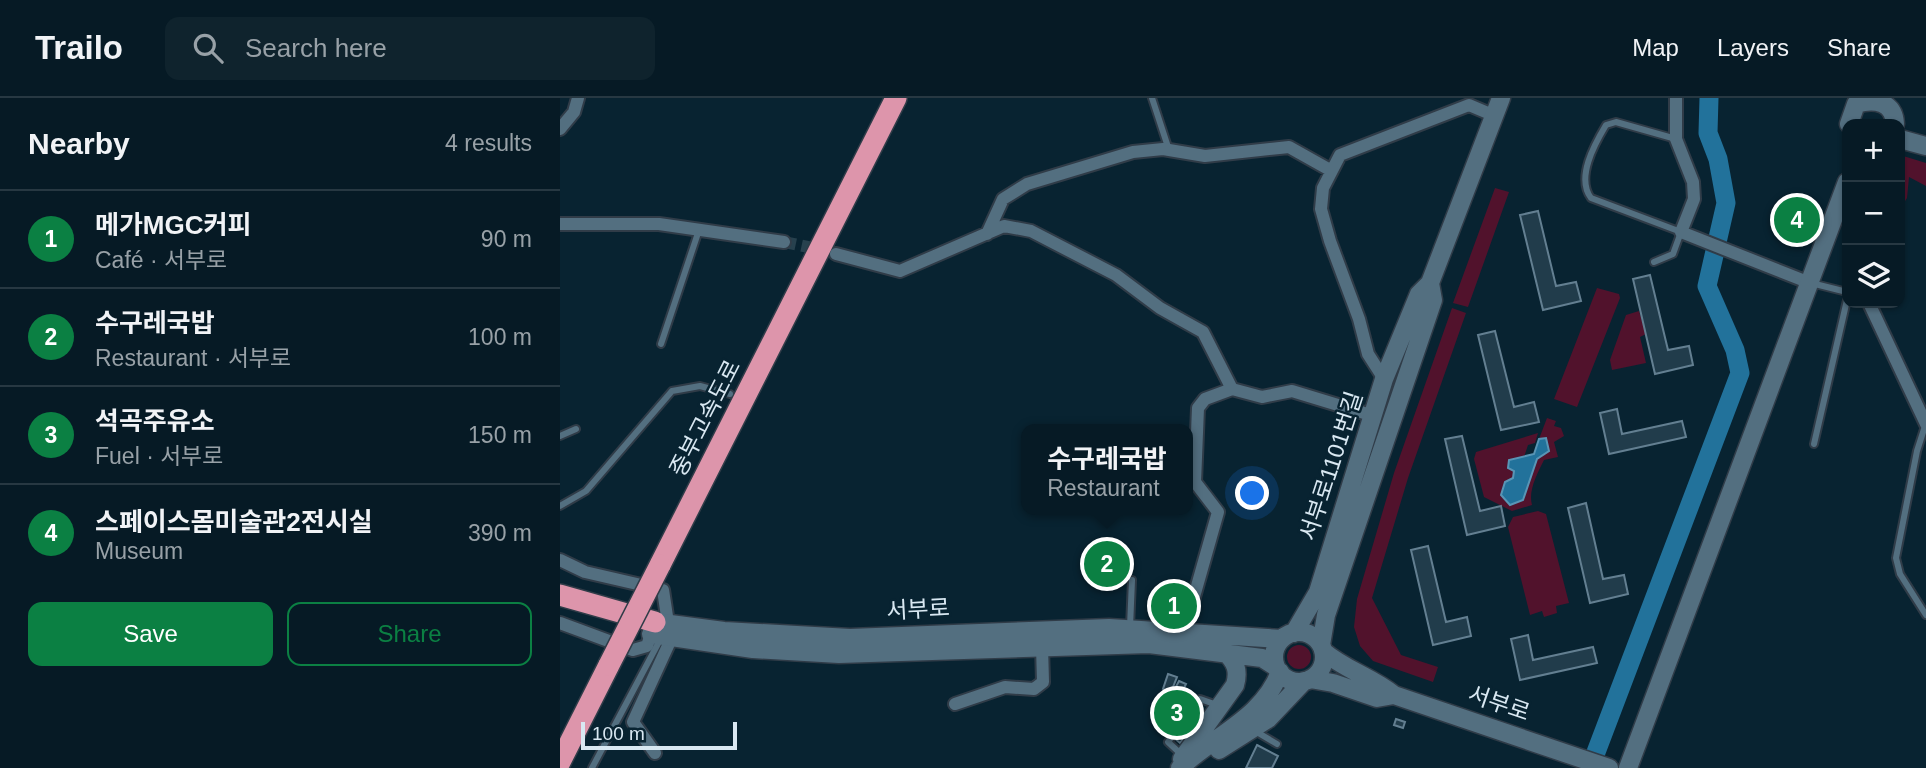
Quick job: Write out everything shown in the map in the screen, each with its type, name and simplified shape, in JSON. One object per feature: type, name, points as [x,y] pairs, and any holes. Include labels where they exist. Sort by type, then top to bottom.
[{"type":"highway","name":"중부고속도로","points":[[653,563],[730,394],[880,98]]},
{"type":"highway","name":"중부고속도로","points":[[560,730],[602,662],[896,98]]},
{"type":"highway","name":"서부로","points":[[560,595],[662,629]]},
{"type":"highway","name":"서부로","points":[[560,606],[662,629]]},
{"type":"highway","name":"중부고속도로","points":[[560,762],[602,662]]},
{"type":"street","points":[[560,129],[574,112],[578,98]]},
{"type":"street","points":[[1384,379],[1419,294],[1430,283],[1501,98]]},
{"type":"street","points":[[1676,98],[1676,139],[1693,183],[1694,199],[1681,232],[1810,283]]},
{"type":"street","points":[[1851,119],[1856,104],[1870,98],[1883,99],[1891,108],[1894,119]]},
{"type":"street","points":[[1468,102],[1495,116]]},
{"type":"street","name":"서부로1101번길","points":[[1288,636],[1318,592],[1384,379],[1367,354],[1359,319],[1321,209],[1323,188],[1340,155],[1468,102]]},
{"type":"street","points":[[1905,140],[1926,146]]},
{"type":"street","points":[[987,234],[1003,199],[1027,184],[1133,152],[1169,150],[1205,156],[1289,148],[1330,170]]},
{"type":"street","points":[[1628,768],[1842,195]]},
{"type":"street","points":[[560,224],[659,224],[784,242]]},
{"type":"street","points":[[836,254],[900,271],[1004,226],[1031,231],[1116,275],[1160,308],[1203,332],[1232,389]]},
{"type":"street","points":[[1184,765],[1209,755],[1253,730],[1320,670],[1326,615],[1433,300],[1430,283]]},
{"type":"street","points":[[1871,308],[1926,423]]},
{"type":"street","points":[[1184,632],[1218,512],[1195,482],[1198,408],[1205,399],[1232,389],[1262,397],[1292,391],[1374,416]]},
{"type":"street","points":[[560,560],[585,572],[663,590],[662,629],[633,722],[655,753]]},
{"type":"street","points":[[560,624],[633,650],[647,646],[662,629]]},
{"type":"street","name":"서부로","points":[[662,629],[850,638],[1130,629],[1288,636]]},
{"type":"street","name":"서부로","points":[[662,629],[753,649],[839,654],[1149,644],[1262,658],[1278,669]]},
{"type":"street","points":[[1184,765],[1260,707],[1273,690],[1278,669],[1275,653],[1288,636],[1311,635],[1322,648]]},
{"type":"street","points":[[955,704],[1005,687],[1034,689],[1043,682],[1042,646]]},
{"type":"street","name":"서부로","points":[[1322,648],[1347,670],[1378,682],[1394,695],[1609,768]]},
{"type":"street","points":[[1184,765],[1214,711],[1235,685],[1238,674],[1234,661],[1225,652]]},
{"type":"street","points":[[1278,669],[1290,680],[1307,680]]},
{"type":"street","name":"서부로","points":[[1307,680],[1334,683],[1377,698],[1394,695]]},
{"type":"street","points":[[1214,711],[1260,707]]},
{"type":"lane","points":[[1152,98],[1169,150]]},
{"type":"lane","points":[[1654,262],[1673,254],[1681,232],[1591,198],[1585,189],[1584,179],[1606,125],[1616,121],[1676,139]]},
{"type":"lane","points":[[661,344],[699,230]]},
{"type":"lane","points":[[1810,283],[1842,291]]},
{"type":"lane","points":[[1814,444],[1829,368],[1845,308]]},
{"type":"lane","points":[[560,506],[586,491],[672,391],[700,386],[730,394]]},
{"type":"lane","points":[[1926,423],[1917,451],[1896,558],[1900,574],[1926,615]]},
{"type":"lane","points":[[560,436],[576,429]]},
{"type":"lane","points":[[1130,629],[1132,580]]},
{"type":"lane","points":[[592,768],[662,629]]},
{"type":"lane","points":[[1253,730],[1278,744]]},
{"type":"shaded area","points":[[1905,157],[1926,163],[1926,186],[1909,177],[1905,201]]},
{"type":"shaded area","points":[[1495,188],[1509,192],[1468,307],[1453,303]]},
{"type":"shaded area","points":[[1597,288],[1619,294],[1620,298],[1577,407],[1554,399]]},
{"type":"shaded area","points":[[1452,308],[1466,313],[1408,478],[1372,598],[1401,655],[1438,667],[1433,682],[1373,661],[1360,646],[1354,627],[1357,599],[1394,473]]},
{"type":"shaded area","points":[[1639,311],[1646,334],[1640,337],[1646,363],[1612,370],[1610,360],[1626,315]]},
{"type":"shaded area","points":[[1547,418],[1556,421],[1554,426],[1561,428],[1564,436],[1554,442],[1558,457],[1544,460],[1532,488],[1532,505],[1512,511],[1484,497],[1474,459],[1476,452],[1538,433],[1535,443],[1528,445],[1524,457],[1509,461],[1514,471],[1513,479],[1505,482],[1501,495],[1522,500],[1537,459],[1549,451],[1544,438],[1539,439]]},
{"type":"shaded area","points":[[1538,511],[1546,514],[1569,603],[1556,606],[1557,613],[1544,617],[1542,611],[1530,615],[1508,527],[1513,517]]},
{"type":"shaded area","points":[[1299,645],[1308,648],[1311,657],[1308,666],[1299,669],[1290,666],[1287,657],[1290,648]]},
{"type":"water","points":[[1546,438],[1549,451],[1537,459],[1523,500],[1510,505],[1501,495],[1505,482],[1513,478],[1514,471],[1508,468],[1509,460],[1534,454],[1539,439]]},
{"type":"building","points":[[1538,211],[1556,286],[1576,282],[1581,301],[1543,310],[1520,215]]},
{"type":"building","points":[[1650,275],[1668,350],[1689,346],[1693,365],[1655,374],[1633,279]]},
{"type":"building","points":[[1495,331],[1514,407],[1534,402],[1539,422],[1501,430],[1478,335]]},
{"type":"building","points":[[1617,409],[1622,434],[1682,421],[1686,437],[1609,454],[1600,413]]},
{"type":"building","points":[[1462,436],[1480,511],[1501,506],[1505,526],[1467,535],[1445,439]]},
{"type":"building","points":[[1586,503],[1603,579],[1624,575],[1628,594],[1590,603],[1568,508]]},
{"type":"building","points":[[1428,546],[1446,622],[1467,617],[1471,636],[1433,645],[1411,550]]},
{"type":"building","points":[[1528,635],[1533,660],[1593,647],[1597,663],[1520,680],[1511,639]]},
{"type":"building","points":[[1168,674],[1177,677],[1171,692],[1163,689]]},
{"type":"building","points":[[1179,681],[1186,684],[1179,698],[1172,694]]},
{"type":"building","points":[[1177,712],[1192,723],[1193,729],[1180,743],[1162,728]]},
{"type":"building","points":[[1396,719],[1405,722],[1403,728],[1394,725]]},
{"type":"building","points":[[1257,745],[1278,756],[1272,768],[1246,768]]},
{"type":"waterway","points":[[1590,768],[1740,373],[1735,350],[1707,286],[1726,203],[1718,159],[1708,133],[1709,98]]},
{"type":"tunnel","points":[[784,242],[822,250]]},
{"type":"place","name":"스페이스몸미술관2전시실","points":[[1797,220]]},
{"type":"place","name":"수구레국밥","points":[[1107,564]]},
{"type":"place","name":"메가MGC커피","points":[[1174,606]]},
{"type":"place","name":"석곡주유소","points":[[1177,713]]}]
